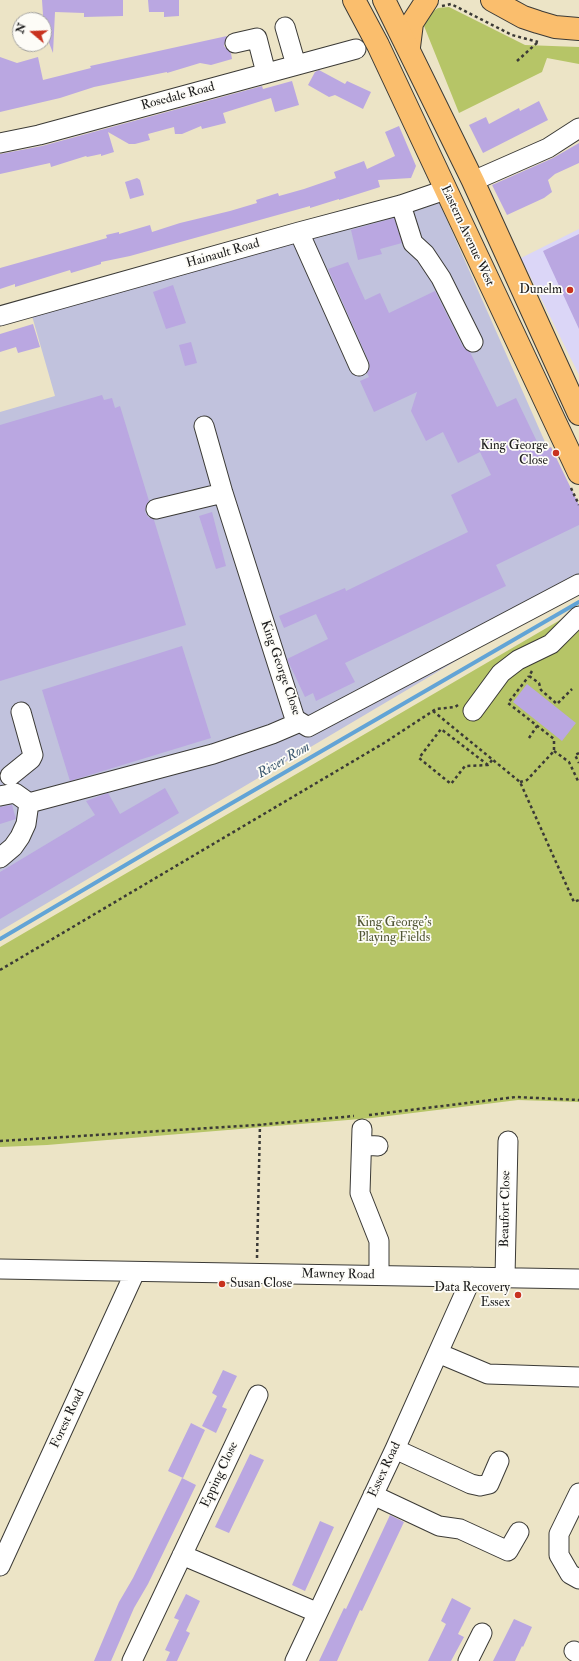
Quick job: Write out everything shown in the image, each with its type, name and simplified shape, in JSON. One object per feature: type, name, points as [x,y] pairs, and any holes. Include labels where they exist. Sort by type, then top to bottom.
[{"type":"main road","name":"Eastern Avenue West","points":[[354,0],[378,45],[444,190],[579,473]]},
{"type":"main road","points":[[384,0],[409,47],[473,181],[579,414]]},
{"type":"main road","points":[[409,47],[412,22],[427,0]]},
{"type":"main road","points":[[492,0],[523,17],[538,22],[555,27],[579,29]]},
{"type":"street","points":[[285,27],[296,65]]},
{"type":"street","points":[[235,43],[257,38],[266,73]]},
{"type":"street","name":"Rosedale Road","points":[[0,143],[39,136],[356,49]]},
{"type":"street","points":[[473,181],[548,148],[579,128]]},
{"type":"street","name":"Hainault Road","points":[[0,316],[401,205],[444,190]]},
{"type":"street","points":[[401,205],[413,243],[425,254],[441,278],[473,342]]},
{"type":"street","points":[[299,232],[359,366]]},
{"type":"street","name":"King George Close","points":[[204,426],[223,494],[295,719],[308,727],[579,584]]},
{"type":"street","points":[[156,509],[223,494]]},
{"type":"street","points":[[473,711],[501,673],[518,660],[551,644],[579,616]]},
{"type":"street","points":[[11,788],[33,755],[22,712]]},
{"type":"street","points":[[11,788],[213,754],[272,734],[300,722]]},
{"type":"street","points":[[0,858],[14,847],[26,824],[11,788]]},
{"type":"street","points":[[364,1130],[360,1193],[379,1241],[379,1275]]},
{"type":"street","name":"Beaufort Close","points":[[505,1277],[508,1141]]},
{"type":"street","name":"Mawney Road","points":[[0,1269],[579,1279]]},
{"type":"street","name":"Forest Road","points":[[0,1566],[136,1272]]},
{"type":"street","name":"Essex Road","points":[[295,1661],[316,1612],[395,1449],[472,1277]]},
{"type":"street","points":[[438,1353],[488,1374],[579,1376]]},
{"type":"street","name":"Epping Close","points":[[132,1661],[258,1395]]},
{"type":"street","points":[[395,1449],[471,1484],[480,1486],[489,1484],[499,1460]]},
{"type":"street","points":[[579,1493],[559,1534],[559,1555],[570,1574],[579,1579]]},
{"type":"street","points":[[373,1495],[439,1526],[460,1529],[508,1551],[519,1532]]},
{"type":"street","points":[[182,1555],[316,1612]]},
{"type":"street","points":[[468,1661],[482,1633]]},
{"type":"path","points":[[516,61],[538,42]]},
{"type":"path","points":[[520,782],[527,780],[554,750],[554,739],[508,703],[533,669]]},
{"type":"path","points":[[529,676],[539,683],[541,690],[557,704],[572,689]]},
{"type":"path","points":[[0,970],[377,747],[433,711],[455,707]]},
{"type":"path","points":[[433,711],[493,758],[520,782],[574,902],[579,900]]},
{"type":"path","points":[[529,738],[537,726]]},
{"type":"path","points":[[441,729],[488,765],[465,766],[451,784],[419,758],[441,729]]},
{"type":"path","points":[[554,750],[569,762],[579,783]]},
{"type":"path","points":[[579,753],[575,755],[579,763]]},
{"type":"path","points":[[488,765],[493,758]]},
{"type":"path","points":[[0,1141],[260,1124],[364,1130],[516,1097],[579,1100]]},
{"type":"path","points":[[257,1274],[260,1124]]},
{"type":"shaded area","points":[[439,202],[579,519],[579,588],[0,931],[0,412],[55,396],[32,316]]},
{"type":"shaded area","points":[[579,229],[579,375],[521,258]]},
{"type":"green space","points":[[449,7],[525,45],[579,47],[579,64],[547,58],[542,72],[459,113],[424,26],[428,15],[438,8]]},
{"type":"green space","name":"King George's Playing Fields","points":[[579,609],[579,1102],[518,1100],[372,1118],[47,1145],[0,1147],[0,947]]},
{"type":"building","points":[[42,0],[123,0],[123,16],[84,17],[84,13],[55,12],[53,53],[52,12],[43,12]]},
{"type":"building","points":[[148,0],[179,0],[179,16],[164,17],[164,12],[149,12]]},
{"type":"building","points":[[227,36],[224,46],[231,53],[232,59],[211,65],[200,63],[167,73],[94,87],[60,98],[0,112],[0,57],[17,63],[38,57],[43,80],[91,68],[90,66]]},
{"type":"building","points":[[319,70],[345,84],[347,81],[371,92],[363,109],[335,95],[329,97],[308,85],[315,72]]},
{"type":"building","points":[[292,81],[299,105],[275,112],[271,98],[223,113],[226,123],[202,129],[201,126],[182,134],[175,134],[174,127],[148,134],[150,140],[135,144],[129,144],[108,132],[114,152],[101,156],[101,154],[86,156],[51,167],[50,163],[0,174],[0,154],[42,146],[262,86],[263,89]]},
{"type":"building","points":[[539,101],[548,120],[483,153],[469,125],[486,117],[489,124],[519,108],[520,111]]},
{"type":"building","points":[[399,126],[416,166],[411,178],[378,180],[380,187],[339,200],[310,208],[310,206],[130,256],[101,262],[101,264],[71,273],[70,270],[15,287],[15,284],[0,289],[0,268],[107,238],[106,235],[119,232],[119,234],[150,225],[152,232],[180,223],[230,211],[257,203],[256,200],[278,193],[279,196],[336,178],[334,172],[364,161],[367,169],[395,156],[385,132]]},
{"type":"building","points":[[579,143],[579,163],[555,174],[548,180],[552,192],[544,198],[507,215],[492,185],[553,158]]},
{"type":"building","points":[[137,178],[140,180],[144,195],[130,199],[125,182]]},
{"type":"building","points":[[394,218],[402,243],[380,249],[382,254],[358,260],[351,230]]},
{"type":"building","name":"Dunelm","points":[[579,234],[579,329],[543,251]]},
{"type":"building","points":[[348,262],[365,300],[380,293],[389,313],[435,291],[463,347],[470,352],[497,407],[516,398],[542,452],[551,447],[579,505],[579,525],[496,565],[506,586],[345,663],[355,682],[316,701],[313,693],[305,697],[287,659],[328,639],[316,614],[284,628],[279,616],[345,588],[346,591],[468,532],[451,495],[491,475],[480,452],[458,463],[443,432],[426,441],[411,411],[417,392],[374,412],[360,381],[369,377],[367,373],[370,368],[369,362],[328,269]]},
{"type":"building","points":[[173,285],[186,323],[166,329],[153,292]]},
{"type":"building","points":[[33,324],[40,347],[18,353],[16,347],[0,352],[0,334]]},
{"type":"building","points":[[191,342],[197,363],[185,366],[179,345]]},
{"type":"building","points":[[102,395],[104,400],[112,398],[115,408],[120,406],[149,501],[145,512],[148,517],[154,520],[186,625],[0,681],[0,425]]},
{"type":"building","points":[[212,512],[226,566],[216,569],[199,516]]},
{"type":"building","points":[[182,646],[211,738],[70,781],[42,690]]},
{"type":"building","points":[[527,684],[576,723],[562,741],[513,702]]},
{"type":"building","points":[[165,788],[179,813],[0,919],[0,872],[95,815],[86,801],[108,793],[120,814]]},
{"type":"building","points":[[12,805],[16,819],[0,824],[0,807]]},
{"type":"building","points":[[223,1370],[237,1376],[222,1407],[227,1409],[216,1433],[202,1426],[217,1396],[212,1393]]},
{"type":"building","points":[[191,1423],[205,1430],[183,1478],[168,1471]]},
{"type":"building","points":[[250,1454],[264,1460],[229,1533],[215,1527]]},
{"type":"building","points":[[182,1478],[196,1485],[185,1508],[148,1584],[134,1608],[111,1661],[94,1661],[119,1602],[133,1578]]},
{"type":"building","points":[[390,1515],[404,1522],[362,1611],[360,1610],[337,1661],[319,1661],[344,1608],[346,1609]]},
{"type":"building","points":[[320,1521],[334,1527],[305,1591],[292,1585]]},
{"type":"building","points":[[186,1594],[200,1601],[186,1631],[190,1633],[177,1661],[166,1661],[170,1652],[165,1650],[179,1620],[174,1618]]},
{"type":"building","points":[[452,1598],[471,1608],[458,1634],[464,1637],[451,1661],[428,1661],[446,1624],[441,1621]]},
{"type":"building","points":[[514,1619],[532,1627],[523,1647],[522,1646],[515,1661],[493,1661]]},
{"type":"waterway","name":"River Rom","points":[[0,939],[579,602]]},
{"type":"place","name":"Dunelm","points":[[570,290]]},
{"type":"place","name":"King George Close","points":[[556,453]]},
{"type":"place","name":"Susan Close","points":[[222,1284]]},
{"type":"place","name":"Data Recovery Essex","points":[[518,1295]]}]
